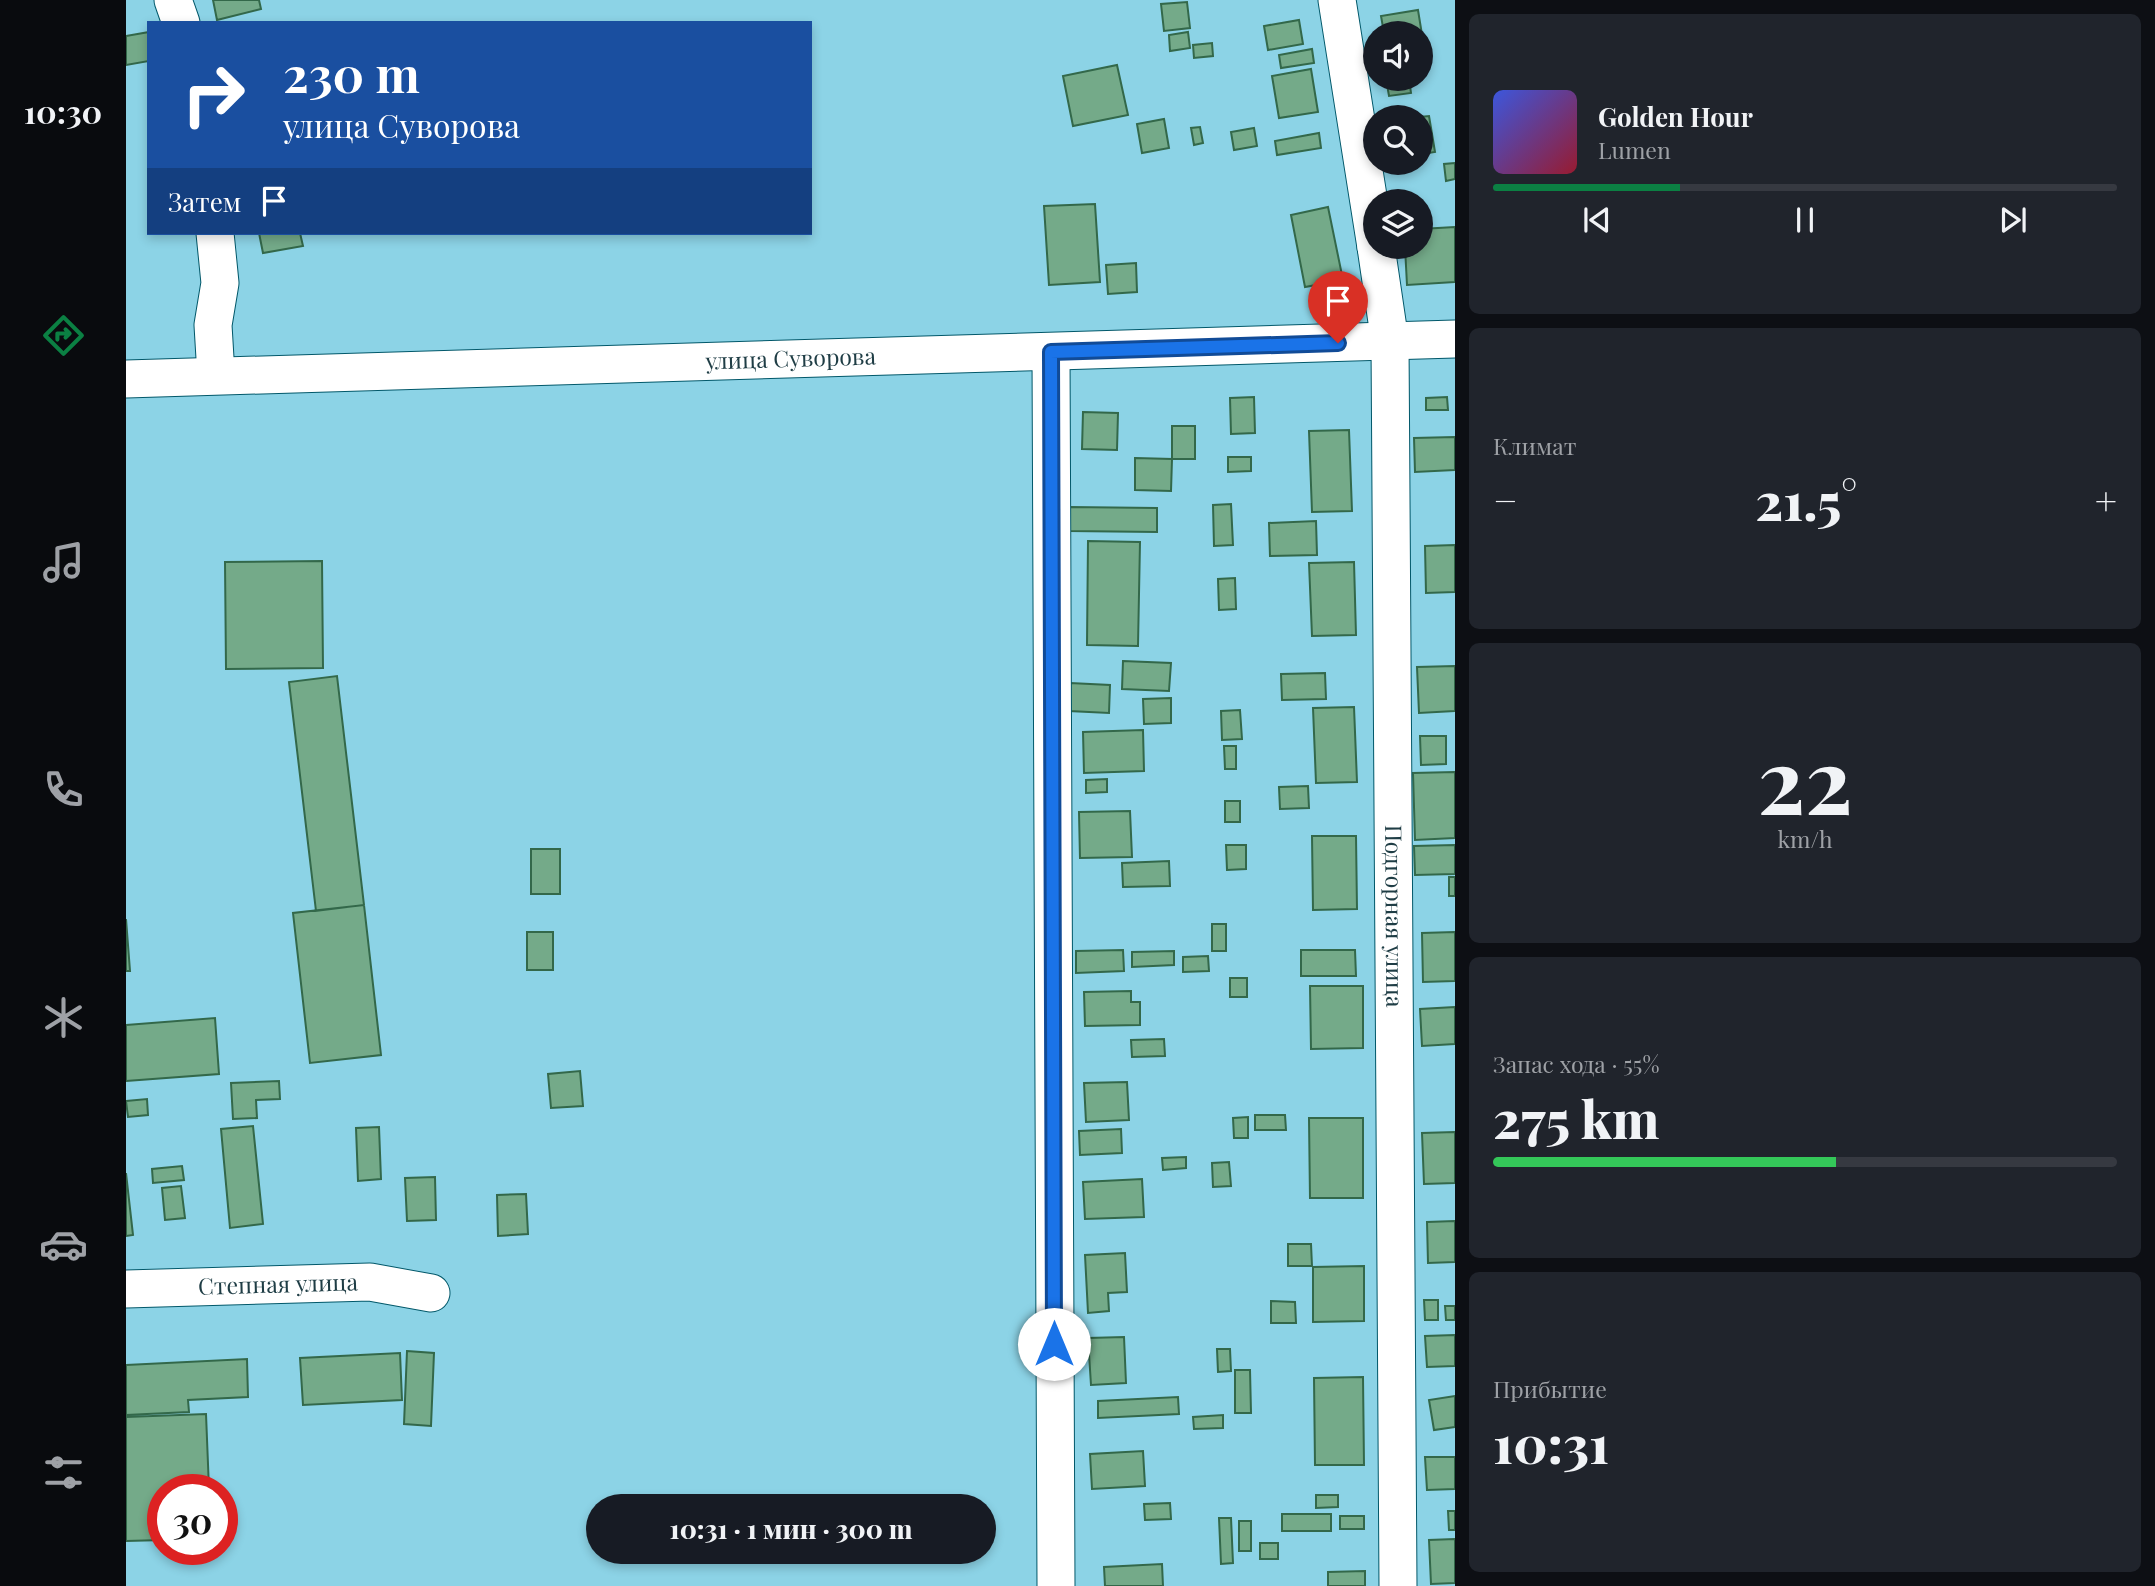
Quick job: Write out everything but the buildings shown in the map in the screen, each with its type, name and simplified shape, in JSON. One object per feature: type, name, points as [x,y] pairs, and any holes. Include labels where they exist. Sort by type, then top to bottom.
[{"type":"street","points":[[173,0],[180,21]]},
{"type":"street","name":"Подгорная улица","points":[[1337,0],[1367,189]]},
{"type":"street","points":[[215,235],[220,283],[213,325],[216,375]]},
{"type":"street","name":"Подгорная улица","points":[[1378,259],[1390,342],[1398,1586]]},
{"type":"street","name":"улица Суворова","points":[[126,379],[1455,339]]},
{"type":"street","points":[[1051,352],[1056,1586]]},
{"type":"street","name":"Степная улица","points":[[126,1289],[370,1282],[431,1293]]},
{"type":"route","points":[[1054,1344],[1051,352],[1338,343]]}]
